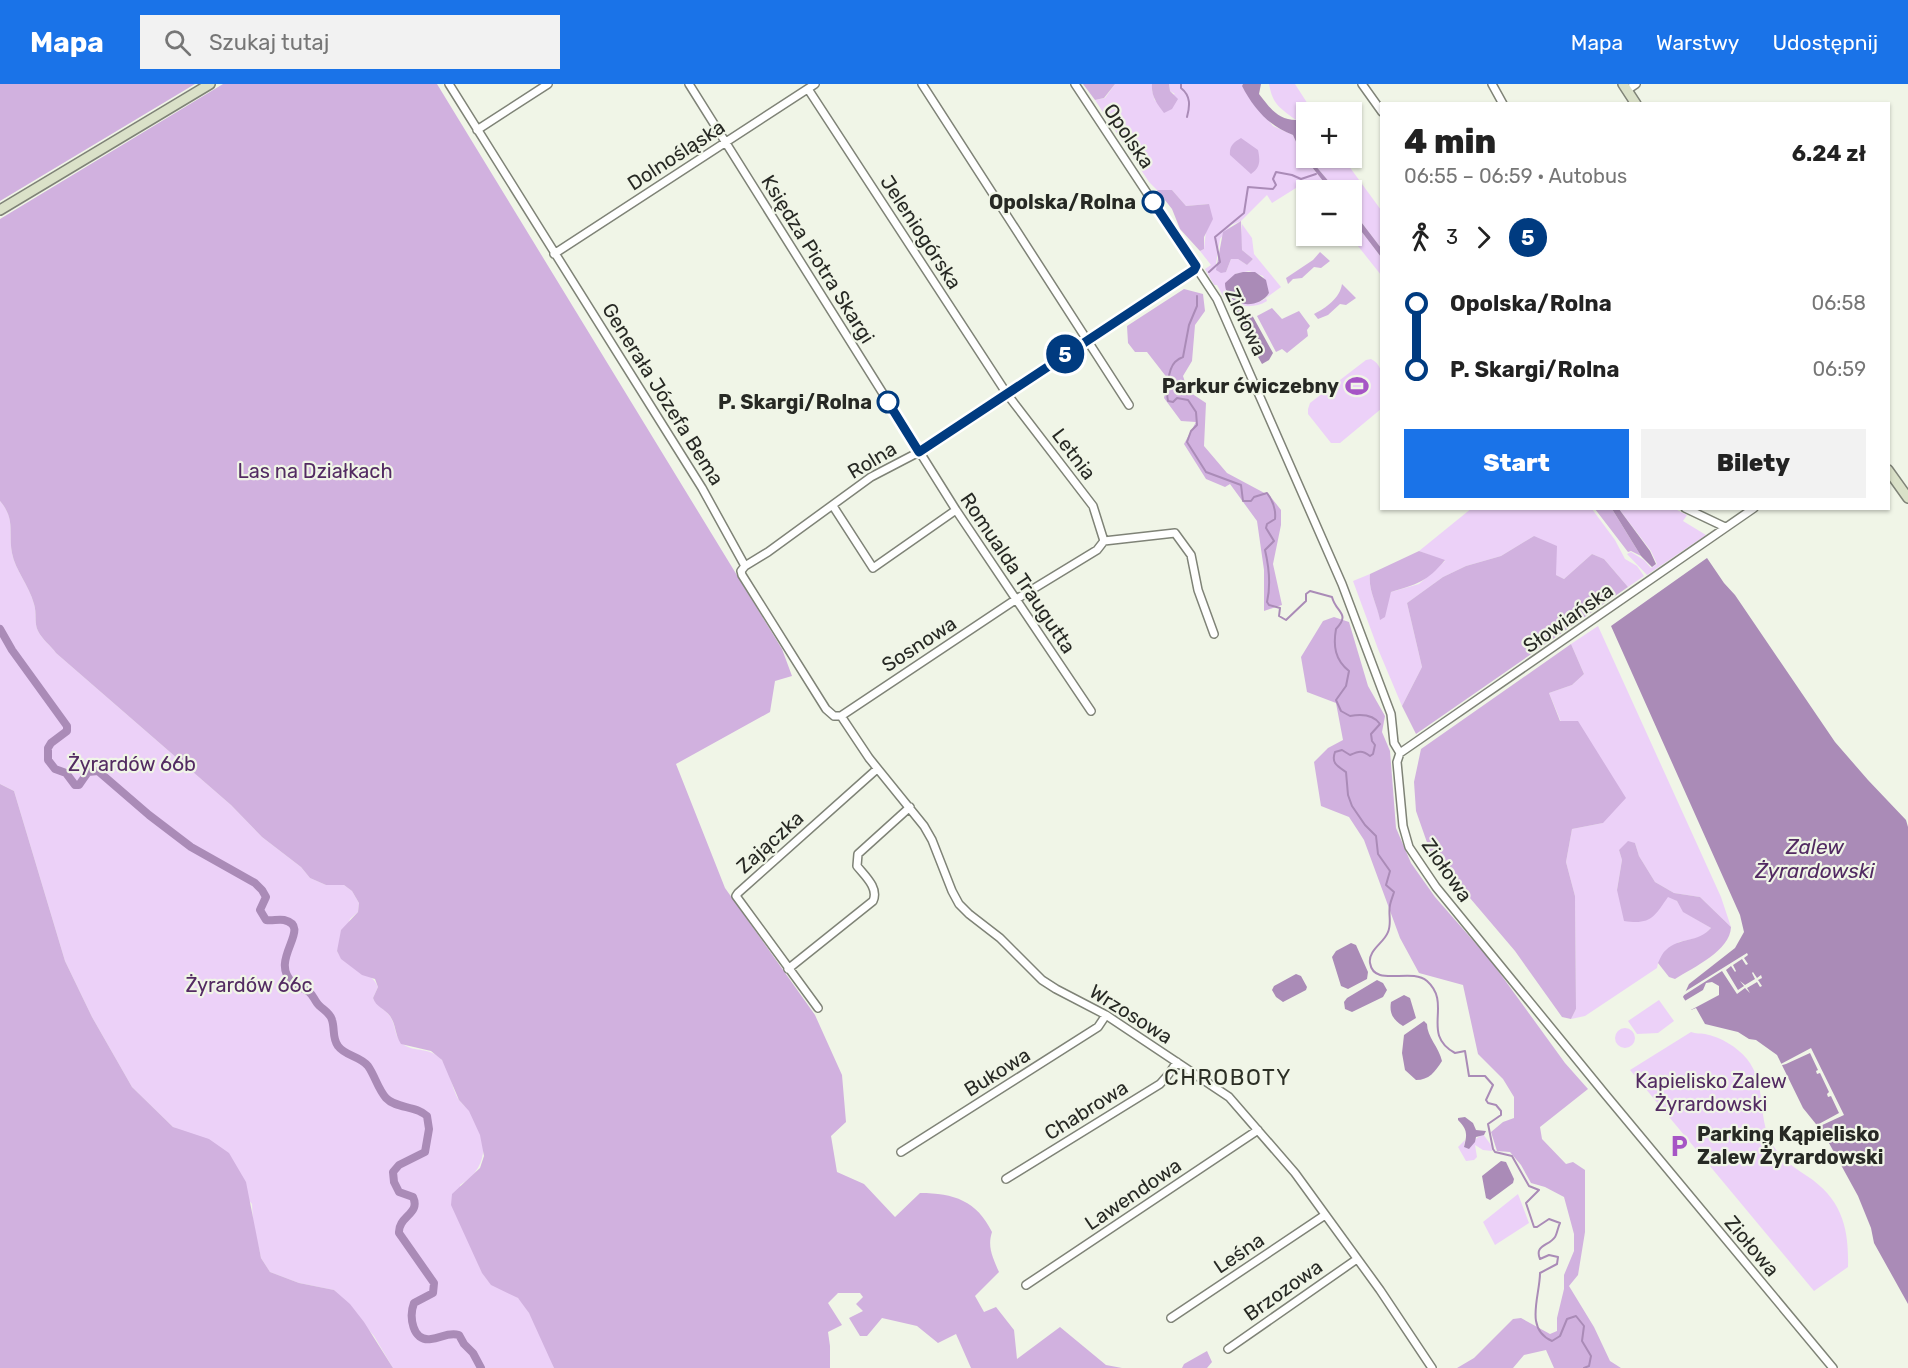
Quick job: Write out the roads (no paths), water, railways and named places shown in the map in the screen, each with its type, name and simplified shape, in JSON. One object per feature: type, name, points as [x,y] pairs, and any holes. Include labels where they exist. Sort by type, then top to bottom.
[{"type":"main road","points":[[0,210],[210,84]]},
{"type":"main road","points":[[1625,87],[1635,102]]},
{"type":"main road","points":[[1890,473],[1908,498]]},
{"type":"street","name":"Generała Józefa Bema","points":[[449,84],[554,254],[604,328],[702,488],[745,566],[741,571],[742,575],[826,709],[834,716],[841,716]]},
{"type":"street","points":[[477,130],[548,84]]},
{"type":"street","name":"Księdza Piotra Skargi","points":[[689,84],[919,452]]},
{"type":"street","name":"Dolnośląska","points":[[554,254],[816,84]]},
{"type":"street","points":[[922,84],[1129,405]]},
{"type":"street","name":"Opolska","points":[[1075,84],[1196,266]]},
{"type":"street","points":[[1362,84],[1380,109]]},
{"type":"street","points":[[1492,84],[1502,102]]},
{"type":"street","points":[[1625,87],[1636,84]]},
{"type":"street","name":"Jeleniogórska","points":[[808,89],[1006,394]]},
{"type":"street","name":"Rolna","points":[[745,566],[872,477],[919,452],[1194,270],[1196,266]]},
{"type":"street","name":"Ziołowa","points":[[1196,266],[1213,289],[1342,584],[1391,714],[1394,743],[1400,753],[1397,762],[1402,826],[1409,847],[1436,887],[1562,1042],[1833,1368]]},
{"type":"street","name":"Letnia","points":[[1006,394],[1093,506],[1104,541]]},
{"type":"street","name":"Romualda Traugutta","points":[[919,452],[1015,600],[1091,711]]},
{"type":"street","points":[[833,506],[873,568],[956,510]]},
{"type":"street","points":[[1689,510],[1725,527]]},
{"type":"street","name":"Słowiańska","points":[[1400,753],[1751,510]]},
{"type":"street","points":[[1104,541],[1175,533],[1191,555],[1198,590],[1214,634]]},
{"type":"street","name":"Sosnowa","points":[[841,716],[1015,600],[1097,550],[1104,541]]},
{"type":"street","name":"Wrzosowa","points":[[841,716],[877,769],[910,807],[932,840],[959,904],[1000,938],[1042,980],[1106,1015],[1229,1097],[1295,1173],[1432,1368]]},
{"type":"street","name":"Zajączka","points":[[818,1008],[736,896],[877,769]]},
{"type":"street","points":[[788,969],[873,901],[876,895],[874,888],[857,866],[858,854],[910,807]]},
{"type":"street","name":"Bukowa","points":[[901,1152],[1098,1027],[1106,1015]]},
{"type":"street","name":"Chabrowa","points":[[1006,1179],[1160,1084],[1177,1062]]},
{"type":"street","name":"Lawendowa","points":[[1026,1285],[1258,1130]]},
{"type":"street","name":"Leśna","points":[[1171,1318],[1325,1215]]},
{"type":"street","name":"Brzozowa","points":[[1228,1349],[1357,1259]]},
{"type":"water","points":[[1243,84],[1261,84],[1259,94],[1271,108],[1284,118],[1296,120],[1296,142],[1293,135],[1269,122],[1257,109],[1242,86]]},
{"type":"water","points":[[1313,168],[1317,168],[1328,180],[1322,180]]},
{"type":"water","points":[[1362,223],[1380,247],[1380,256],[1362,232]]},
{"type":"water","points":[[1255,272],[1266,280],[1269,293],[1264,299],[1243,304],[1230,297],[1225,283],[1235,274]]},
{"type":"water","points":[[1235,309],[1252,315],[1273,353],[1269,360],[1262,364],[1235,316]]},
{"type":"water","points":[[1613,510],[1620,510],[1650,551],[1656,564],[1652,567],[1641,556]]},
{"type":"water","name":"Zalew Żyrardowski","points":[[1707,558],[1735,595],[1835,742],[1906,820],[1908,827],[1908,1304],[1874,1243],[1871,1228],[1858,1196],[1824,1134],[1803,1108],[1777,1055],[1756,1040],[1749,1039],[1738,1032],[1705,1024],[1696,1008],[1691,1010],[1683,997],[1689,984],[1735,948],[1744,932],[1740,915],[1611,626]]},
{"type":"water","points":[[1351,943],[1356,945],[1368,972],[1367,979],[1348,989],[1341,986],[1332,957],[1336,951]]},
{"type":"water","points":[[1296,974],[1301,976],[1307,987],[1306,990],[1283,1002],[1272,990],[1274,986]]},
{"type":"water","points":[[1377,980],[1383,983],[1387,990],[1383,997],[1352,1012],[1345,1009],[1344,1002],[1347,998]]},
{"type":"water","points":[[1404,995],[1410,998],[1416,1018],[1403,1026],[1392,1016],[1391,1002]]},
{"type":"water","points":[[1424,1021],[1442,1061],[1431,1075],[1425,1079],[1416,1080],[1405,1070],[1402,1053],[1404,1035]]},
{"type":"water","points":[[1465,1117],[1473,1123],[1476,1130],[1486,1131],[1484,1135],[1476,1137],[1469,1149],[1464,1147],[1466,1133],[1458,1120],[1458,1118]]},
{"type":"water","points":[[1501,1161],[1506,1162],[1514,1179],[1513,1183],[1490,1200],[1486,1198],[1482,1176]]},
{"type":"waterway","points":[[1181,84],[1189,101],[1187,117]]},
{"type":"waterway","points":[[1209,272],[1220,262],[1215,237],[1244,213],[1248,187],[1273,189],[1276,185],[1273,179],[1276,172],[1301,179],[1316,174]]},
{"type":"waterway","points":[[1197,296],[1197,306],[1189,325],[1183,357],[1175,362],[1169,375],[1168,401],[1173,402],[1177,398],[1188,400],[1196,412],[1197,425],[1191,431],[1187,442],[1206,472],[1241,485],[1243,501],[1251,501],[1254,497],[1267,493],[1269,496],[1274,506],[1275,519],[1267,524],[1266,528],[1274,541],[1265,550],[1269,576],[1267,602],[1269,605],[1280,608],[1279,616],[1286,620],[1306,601],[1306,594],[1310,591],[1332,597],[1342,616],[1336,629],[1336,652],[1344,667],[1349,671],[1346,686],[1336,700],[1341,711],[1350,716],[1366,715],[1374,718],[1380,724],[1371,734],[1375,745],[1373,754],[1370,756],[1360,752],[1350,755],[1342,750],[1335,752],[1334,759],[1334,762],[1346,772],[1348,795],[1352,806],[1376,836],[1378,854],[1390,871],[1386,885],[1394,892],[1390,903],[1389,929],[1371,954],[1370,963],[1378,974],[1420,977],[1427,981],[1437,999],[1438,1028],[1445,1045],[1455,1053],[1465,1051],[1469,1076],[1485,1076],[1493,1085],[1486,1100],[1496,1105],[1501,1111],[1501,1115],[1488,1124],[1493,1149],[1495,1152],[1512,1156],[1529,1186],[1539,1190],[1526,1203],[1534,1227],[1549,1219],[1560,1223],[1555,1237],[1539,1251],[1540,1259],[1549,1255],[1558,1257],[1557,1264],[1540,1273],[1536,1311],[1538,1329],[1543,1336],[1552,1341],[1560,1336],[1567,1319],[1576,1316],[1584,1326],[1582,1341],[1591,1356],[1589,1366],[1584,1368]]},
{"type":"waterway","points":[[0,629],[12,650],[67,726],[67,731],[48,748],[48,760],[55,769],[66,773],[75,785],[79,785],[88,772],[98,771],[191,847],[255,883],[266,897],[260,910],[266,920],[284,920],[292,924],[294,930],[285,964],[286,974],[293,983],[310,993],[331,1017],[338,1046],[368,1066],[386,1098],[427,1116],[429,1129],[425,1152],[399,1165],[393,1172],[394,1182],[399,1192],[413,1197],[415,1203],[412,1211],[402,1223],[399,1233],[434,1283],[433,1293],[414,1303],[412,1321],[416,1332],[425,1339],[451,1334],[459,1335],[481,1368]]},
{"type":"place","name":"Opolska/Rolna","points":[[1153,202]]},
{"type":"place","name":"Parkur ćwiczebny","points":[[1357,386]]},
{"type":"place","name":"P. Skargi/Rolna","points":[[888,402]]},
{"type":"place","name":"Parking Kąpielisko Zalew Żyrardowski","points":[[1679,1146]]},
{"type":"district","name":"CHROBOTY","points":[[1228,1077]]},
{"type":"park label","name":"Las na Działkach","points":[[315,471]]},
{"type":"park label","name":"Żyrardów 66b","points":[[132,764]]},
{"type":"park label","name":"Żyrardów 66c","points":[[249,985]]},
{"type":"park label","name":"Kapielisko Zalew Żyrardowski","points":[[1711,1092]]}]
